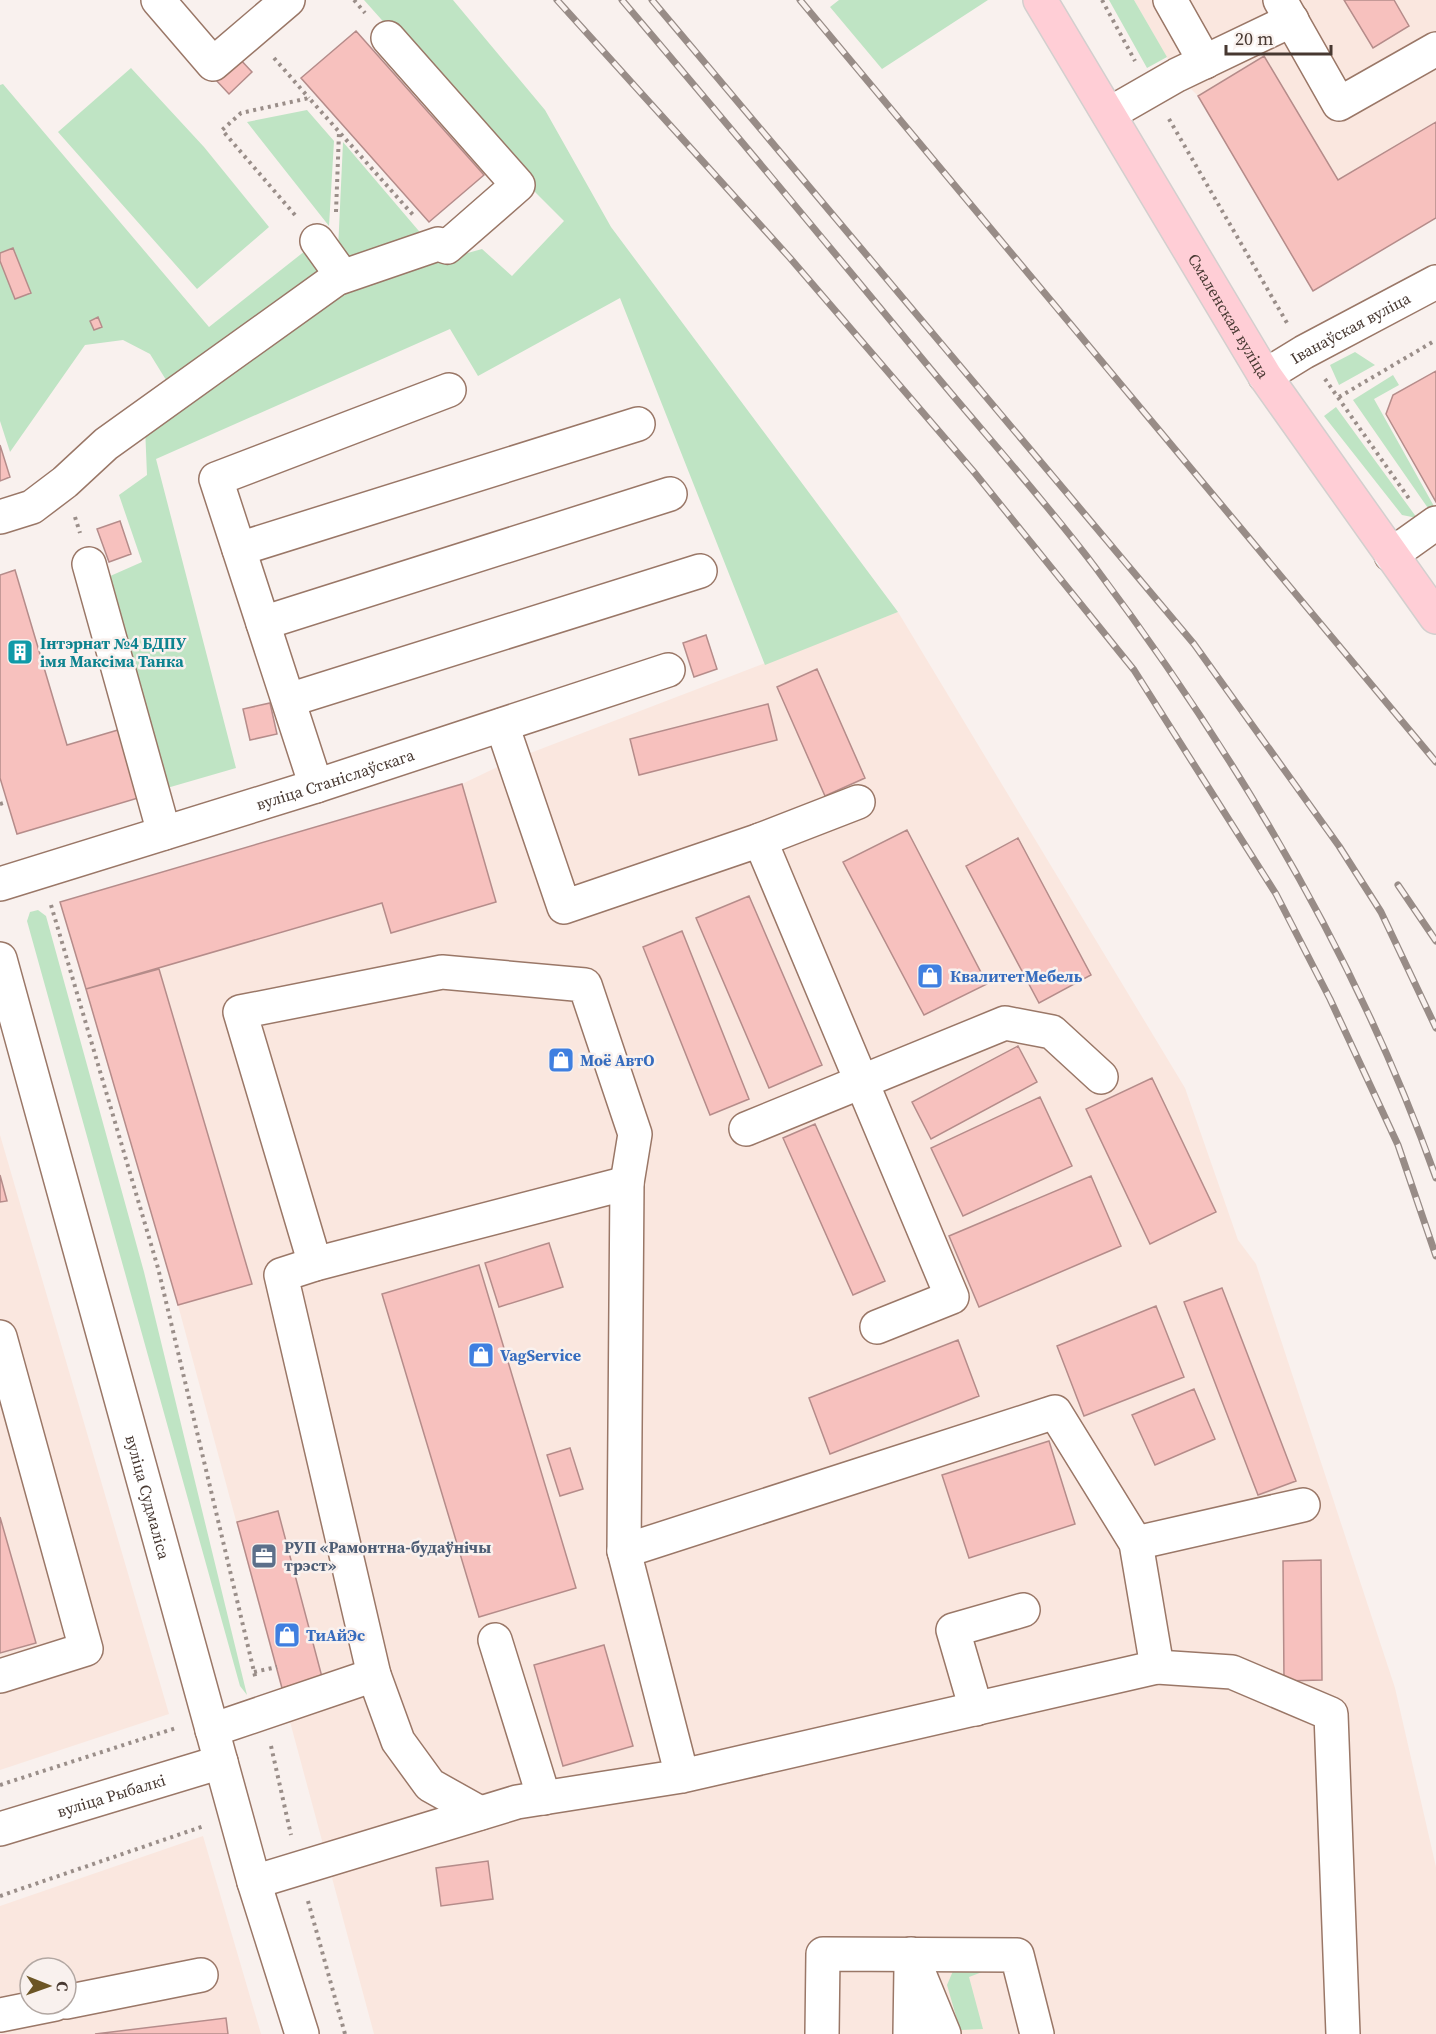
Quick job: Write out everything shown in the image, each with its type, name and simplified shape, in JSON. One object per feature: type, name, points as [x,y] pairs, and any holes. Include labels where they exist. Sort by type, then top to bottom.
[{"type":"main road","name":"Смаленская вуліца","points":[[1040,0],[1265,376],[1436,617]]},
{"type":"street","points":[[158,0],[213,64],[288,0]]},
{"type":"street","points":[[1170,0],[1205,62]]},
{"type":"street","points":[[1109,114],[1205,62],[1286,10],[1339,104],[1436,49]]},
{"type":"street","points":[[0,517],[32,507],[65,482],[106,444],[329,262],[438,244],[447,247],[518,185],[388,38]]},
{"type":"street","name":"Іванаўская вуліца","points":[[1265,376],[1304,352],[1436,282]]},
{"type":"street","points":[[316,786],[216,479],[449,390]]},
{"type":"street","points":[[239,549],[638,424]]},
{"type":"street","points":[[263,622],[670,495]]},
{"type":"street","points":[[1391,555],[1432,525]]},
{"type":"street","points":[[89,564],[164,833]]},
{"type":"street","points":[[289,700],[700,572]]},
{"type":"street","name":"вуліца Станіслаўскага","points":[[0,884],[316,786],[668,670]]},
{"type":"street","points":[[502,725],[564,907],[760,840],[858,802]]},
{"type":"street","points":[[760,840],[952,1297],[877,1327]]},
{"type":"street","name":"вуліца Судмаліса","points":[[0,959],[7,1012],[254,1882],[302,2034]]},
{"type":"street","points":[[315,1264],[240,1012],[442,972],[585,985],[635,1134],[627,1183],[624,1551],[682,1776]]},
{"type":"street","points":[[746,1129],[1005,1023],[1052,1032],[1101,1077]]},
{"type":"street","points":[[480,1813],[430,1785],[398,1741],[374,1674],[281,1275],[315,1264],[627,1183]]},
{"type":"street","points":[[0,1337],[86,1649],[0,1676]]},
{"type":"street","points":[[624,1551],[1055,1412],[1136,1543],[1157,1667]]},
{"type":"street","points":[[1136,1543],[1303,1505]]},
{"type":"street","points":[[976,1709],[954,1630],[1023,1610]]},
{"type":"street","points":[[495,1640],[544,1798]]},
{"type":"street","points":[[254,1882],[480,1813],[544,1798],[682,1776],[1157,1667],[1232,1672],[1331,1714],[1343,2034]]},
{"type":"street","points":[[212,1730],[374,1674]]},
{"type":"street","name":"вуліца Рыбалкі","points":[[0,1829],[221,1762]]},
{"type":"street","points":[[822,2034],[823,1954],[1017,1955],[1037,2034]]},
{"type":"street","points":[[910,2034],[911,1954]]},
{"type":"street","points":[[911,1954],[944,2034]]},
{"type":"street","points":[[78,2000],[201,1975]]},
{"type":"street","points":[[0,2015],[18,2011]]},
{"type":"path","points":[[354,0],[358,5]]},
{"type":"path","points":[[1102,0],[1304,352],[1432,525]]},
{"type":"path","points":[[250,32],[438,244]]},
{"type":"path","points":[[309,98],[241,113],[222,130],[329,262]]},
{"type":"path","points":[[329,262],[339,132]]},
{"type":"path","points":[[1338,398],[1436,340]]},
{"type":"path","points":[[65,482],[89,564]]},
{"type":"path","points":[[0,804],[7,802]]},
{"type":"path","points":[[42,902],[52,905],[158,1268],[298,1867],[345,2034]]},
{"type":"path","points":[[254,1672],[277,1666]]},
{"type":"path","points":[[0,1785],[177,1728]]},
{"type":"path","points":[[0,1896],[207,1826]]},
{"type":"shaded area","points":[[1134,0],[1436,0],[1436,218],[1313,291],[1198,96],[1177,75]]},
{"type":"shaded area","points":[[898,612],[1185,1088],[1238,1240],[1256,1264],[1395,1688],[1436,1867],[1436,2034],[374,2034],[178,1305],[60,902],[462,784],[512,760]]},
{"type":"shaded area","points":[[0,1135],[169,1714],[0,1770]]},
{"type":"shaded area","points":[[203,1836],[261,2034],[0,2034],[0,1906]]},
{"type":"green space","points":[[364,0],[453,0],[545,110],[611,227],[898,612],[765,665],[620,298],[478,376],[450,329],[156,459],[236,768],[167,788],[108,577],[142,562],[119,495],[147,475],[145,427],[317,303],[360,283],[482,249],[512,276],[564,221],[536,193]]},
{"type":"green space","points":[[839,0],[988,0],[882,69],[830,7]]},
{"type":"green space","points":[[1109,0],[1134,0],[1167,57],[1147,68]]},
{"type":"green space","points":[[131,68],[204,147],[269,227],[197,289],[58,132]]},
{"type":"green space","points":[[3,84],[209,327],[310,247],[324,269],[171,388],[150,354],[123,340],[85,345],[10,452],[0,421],[0,85]]},
{"type":"green space","points":[[307,110],[334,141],[329,226],[247,122]]},
{"type":"green space","points":[[343,142],[424,237],[349,265],[338,250]]},
{"type":"green space","points":[[1355,352],[1375,365],[1339,385],[1330,365]]},
{"type":"green space","points":[[1393,375],[1399,385],[1374,399],[1435,508],[1430,511],[1353,400]]},
{"type":"green space","points":[[1336,407],[1417,518],[1402,515],[1324,416]]},
{"type":"green space","points":[[38,910],[46,916],[144,1272],[247,1695],[240,1686],[27,921],[30,912]]},
{"type":"green space","points":[[956,1964],[998,1966],[969,1977],[983,2029],[960,2030],[947,1985]]},
{"type":"building","points":[[1344,0],[1394,0],[1409,26],[1373,48]]},
{"type":"building","points":[[356,31],[484,175],[429,222],[301,78]]},
{"type":"building","points":[[1264,56],[1338,180],[1436,122],[1436,218],[1313,291],[1198,96]]},
{"type":"building","points":[[238,57],[252,72],[229,94],[215,79]]},
{"type":"building","points":[[13,248],[31,293],[15,299],[0,261],[0,253]]},
{"type":"building","points":[[98,317],[102,327],[94,330],[90,321]]},
{"type":"building","points":[[1436,371],[1436,502],[1386,414],[1393,395]]},
{"type":"building","points":[[0,445],[10,477],[0,481]]},
{"type":"building","points":[[120,521],[131,554],[109,562],[97,529]]},
{"type":"building","name":"Інтэрнат №4 БДПУ імя Максіма Танка","points":[[15,570],[67,745],[118,730],[138,798],[17,834],[0,778],[0,575]]},
{"type":"building","points":[[706,635],[717,669],[694,677],[683,643]]},
{"type":"building","points":[[817,669],[865,778],[825,796],[777,687]]},
{"type":"building","points":[[270,703],[277,734],[250,740],[243,709]]},
{"type":"building","points":[[768,704],[777,740],[639,775],[630,739]]},
{"type":"building","points":[[462,784],[496,902],[391,933],[382,903],[86,989],[60,902]]},
{"type":"building","points":[[907,830],[987,984],[924,1015],[843,862]]},
{"type":"building","points":[[1018,838],[1091,975],[1039,1003],[966,866]]},
{"type":"building","points":[[749,896],[822,1065],[769,1088],[696,918]]},
{"type":"building","points":[[682,931],[749,1099],[710,1115],[643,947]]},
{"type":"building","points":[[159,969],[252,1284],[178,1305],[86,989]]},
{"type":"building","points":[[1018,1046],[1037,1082],[931,1139],[912,1102]]},
{"type":"building","points":[[1152,1078],[1216,1212],[1150,1244],[1086,1109]]},
{"type":"building","points":[[1040,1097],[1072,1166],[963,1216],[931,1148]]},
{"type":"building","points":[[815,1124],[885,1281],[853,1295],[783,1138]]},
{"type":"building","points":[[0,1175],[7,1201],[0,1202]]},
{"type":"building","points":[[1091,1176],[1121,1246],[979,1307],[949,1236]]},
{"type":"building","points":[[549,1243],[563,1287],[499,1307],[485,1263]]},
{"type":"building","points":[[479,1265],[576,1588],[479,1617],[382,1294]]},
{"type":"building","points":[[1222,1288],[1296,1481],[1258,1495],[1184,1302]]},
{"type":"building","points":[[1156,1306],[1184,1377],[1084,1416],[1057,1346]]},
{"type":"building","points":[[958,1340],[979,1396],[830,1454],[809,1398]]},
{"type":"building","points":[[1194,1389],[1215,1439],[1155,1465],[1132,1415]]},
{"type":"building","points":[[1049,1441],[1075,1524],[969,1558],[942,1475]]},
{"type":"building","points":[[570,1448],[583,1489],[560,1496],[547,1455]]},
{"type":"building","points":[[278,1511],[322,1677],[282,1688],[237,1522]]},
{"type":"building","points":[[0,1517],[36,1643],[0,1653]]},
{"type":"building","points":[[1321,1560],[1322,1680],[1284,1681],[1283,1561]]},
{"type":"building","points":[[604,1645],[633,1746],[563,1766],[534,1665]]},
{"type":"building","points":[[488,1861],[493,1899],[441,1906],[436,1868]]},
{"type":"building","points":[[226,2018],[228,2034],[95,2034]]},
{"type":"railway","points":[[557,0],[790,258],[974,472],[1134,670],[1276,894],[1330,999],[1398,1145],[1436,1256]]},
{"type":"railway","points":[[622,0],[1054,515],[1147,638],[1244,784],[1331,937],[1370,1016],[1405,1096],[1436,1178]]},
{"type":"railway","points":[[652,0],[1194,644],[1339,846],[1381,912],[1436,1028]]},
{"type":"railway","points":[[800,0],[1436,762]]},
{"type":"railway","points":[[1398,885],[1436,941]]},
{"type":"place","name":"Інтэрнат №4 БДПУ імя Максіма Танка","points":[[20,652]]},
{"type":"place","name":"КвалитетМебель","points":[[930,976]]},
{"type":"place","name":"Моё АвтО","points":[[561,1060]]},
{"type":"place","name":"VagService","points":[[481,1355]]},
{"type":"place","name":"РУП «Рамонтна-будаўнічы трэст»","points":[[264,1556]]},
{"type":"place","name":"ТиАйЭс","points":[[287,1635]]}]
